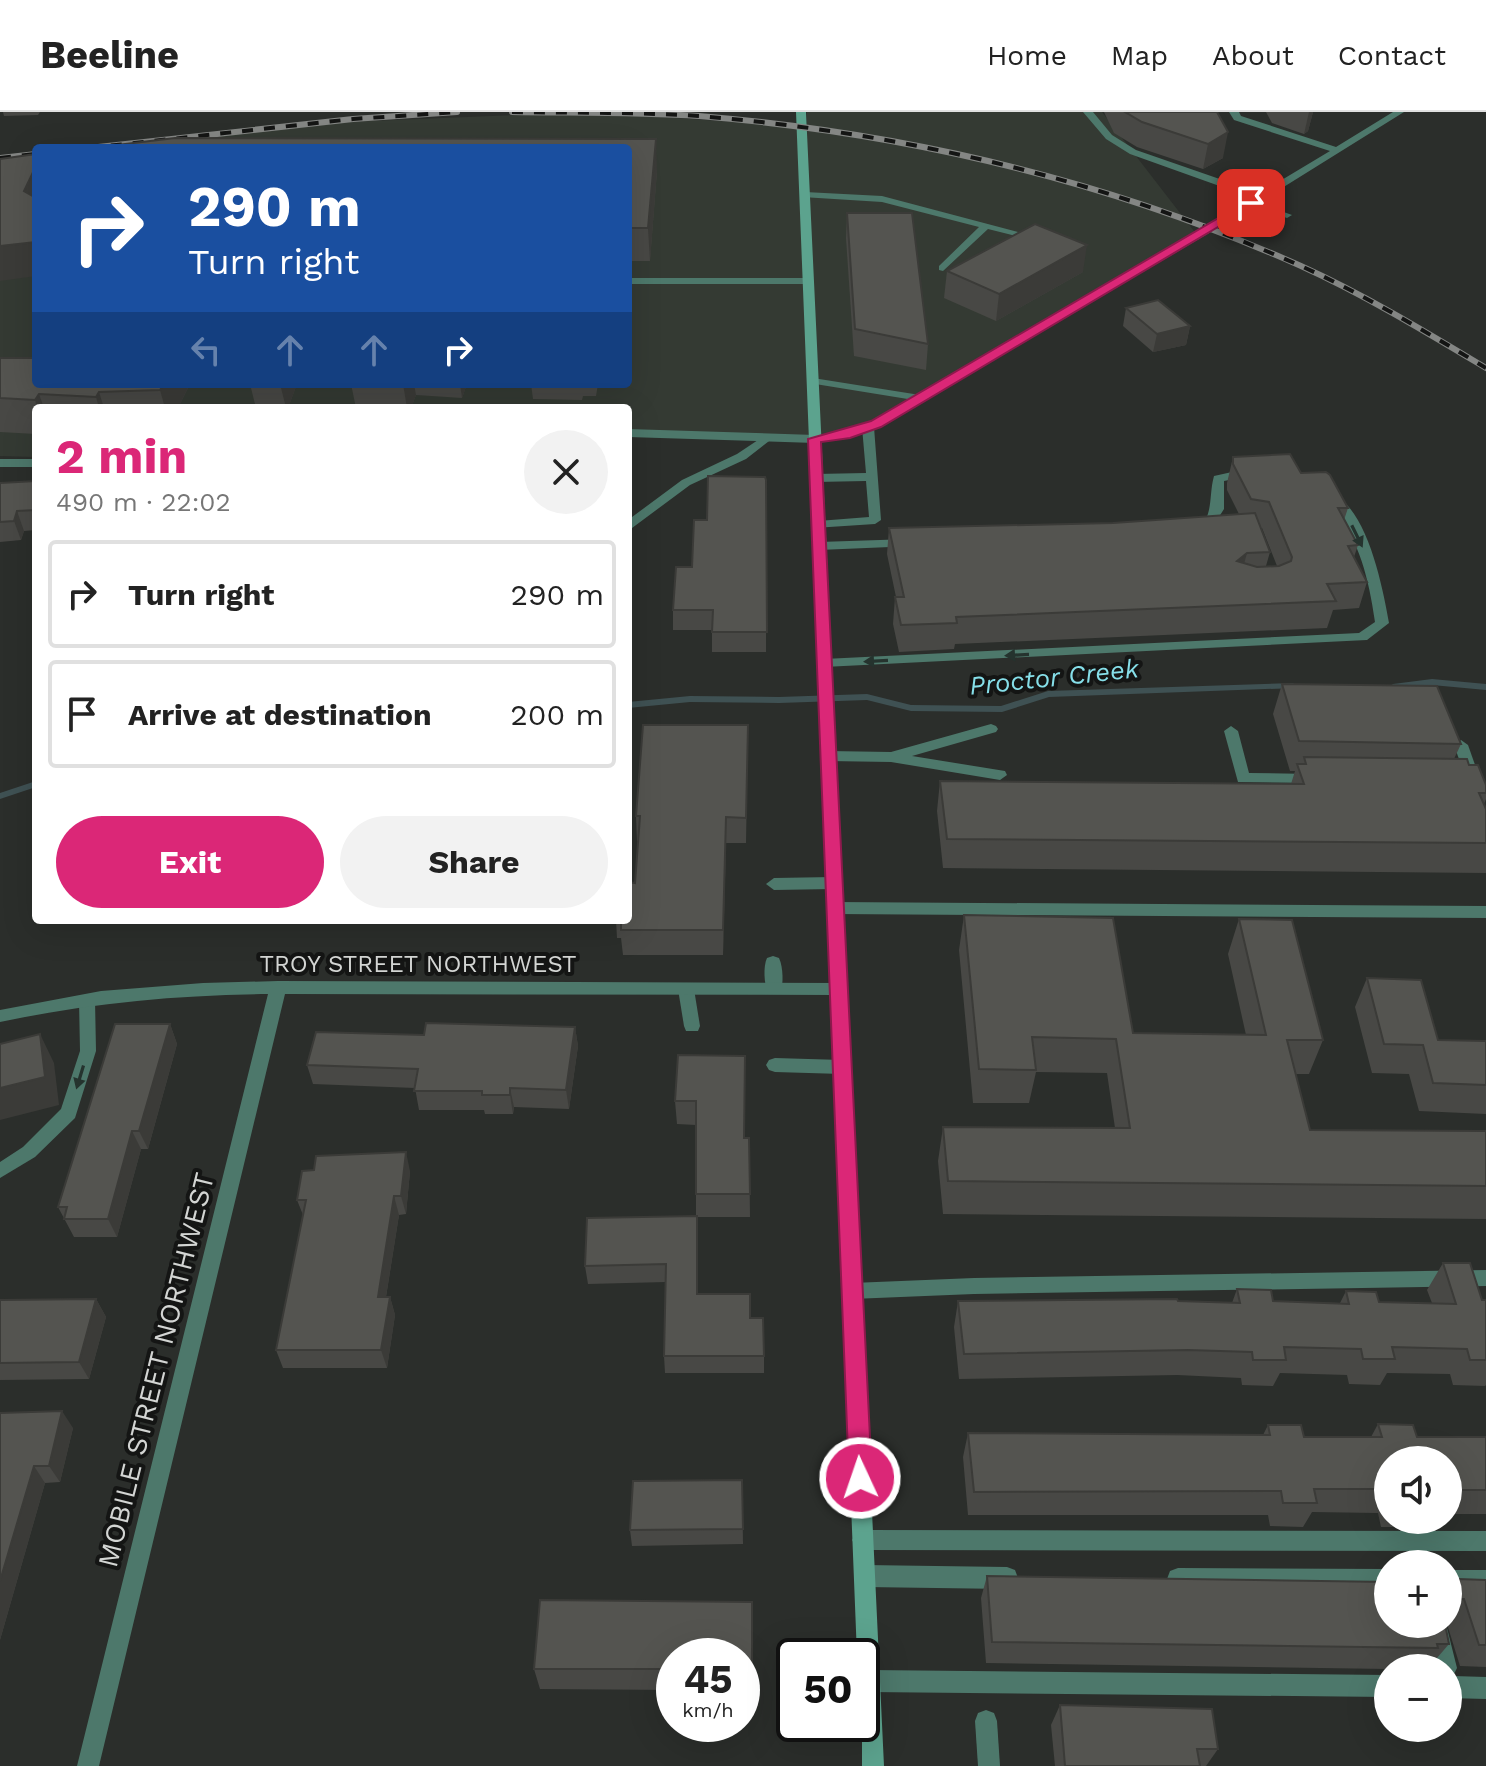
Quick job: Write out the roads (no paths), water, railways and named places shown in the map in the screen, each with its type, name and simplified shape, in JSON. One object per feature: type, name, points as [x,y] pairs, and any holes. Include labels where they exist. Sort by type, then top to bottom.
[{"type":"main road","points":[[801,112],[867,1638]]},
{"type":"main road","points":[[872,1742],[873,1766]]},
{"type":"street","points":[[1088,112],[1109,137],[1133,152],[1287,215]]},
{"type":"street","points":[[1234,112],[1237,118],[1337,150]]},
{"type":"street","points":[[632,433],[815,439],[845,435],[868,427],[1256,200],[1399,112]]},
{"type":"street","points":[[805,195],[882,199],[1032,237]]},
{"type":"street","points":[[943,268],[986,225]]},
{"type":"street","points":[[632,281],[808,281]]},
{"type":"street","points":[[813,381],[920,398]]},
{"type":"street","points":[[818,525],[875,520],[868,427]]},
{"type":"street","points":[[632,524],[660,499],[698,475],[753,453],[767,438]]},
{"type":"street","points":[[0,463],[32,463]]},
{"type":"street","points":[[1187,535],[1211,531],[1218,509],[1218,479],[1246,472],[1269,472]]},
{"type":"street","points":[[816,478],[872,477]]},
{"type":"street","points":[[824,663],[1362,637],[1382,623],[1375,573],[1345,510],[1326,491]]},
{"type":"street","points":[[819,546],[931,543]]},
{"type":"street","points":[[891,757],[991,729]]},
{"type":"street","points":[[1231,731],[1243,778],[1335,779]]},
{"type":"street","points":[[1461,745],[1472,781]]},
{"type":"street","points":[[828,756],[891,757],[1000,775]]},
{"type":"street","points":[[774,884],[833,883]]},
{"type":"street","points":[[834,908],[1486,912]]},
{"type":"street","points":[[773,962],[774,989]]},
{"type":"street","name":"TROY STREET NORTHWEST","points":[[0,1016],[155,990],[278,987],[838,989]]},
{"type":"street","name":"MOBILE STREET NORTHWEST","points":[[88,1766],[278,987]]},
{"type":"street","points":[[686,989],[692,1026]]},
{"type":"street","points":[[0,1171],[29,1152],[69,1113],[88,1051],[87,1000]]},
{"type":"street","points":[[775,1065],[842,1067]]},
{"type":"street","points":[[852,1291],[974,1286],[1486,1278]]},
{"type":"street","points":[[863,1540],[1486,1541]]},
{"type":"street","points":[[865,1576],[1031,1578]]},
{"type":"street","points":[[1155,1579],[1374,1580]]},
{"type":"street","points":[[1462,1581],[1486,1581]]},
{"type":"street","points":[[880,1681],[1374,1686]]},
{"type":"street","points":[[1462,1683],[1486,1688]]},
{"type":"street","points":[[986,1721],[989,1766]]},
{"type":"waterway","name":"Proctor Creek","points":[[1393,687],[1432,682],[1486,687]]},
{"type":"waterway","name":"Proctor Creek","points":[[632,705],[690,699],[867,697],[911,708],[1002,709],[1048,694],[1293,686]]},
{"type":"waterway","name":"Proctor Creek","points":[[0,796],[32,785]]},
{"type":"railway","points":[[125,144],[353,119],[457,112]]},
{"type":"railway","points":[[512,112],[699,116],[777,124],[931,149],[1006,166],[1156,209],[1301,266],[1372,302],[1486,368]]},
{"type":"railway","points":[[0,158],[32,154]]}]
